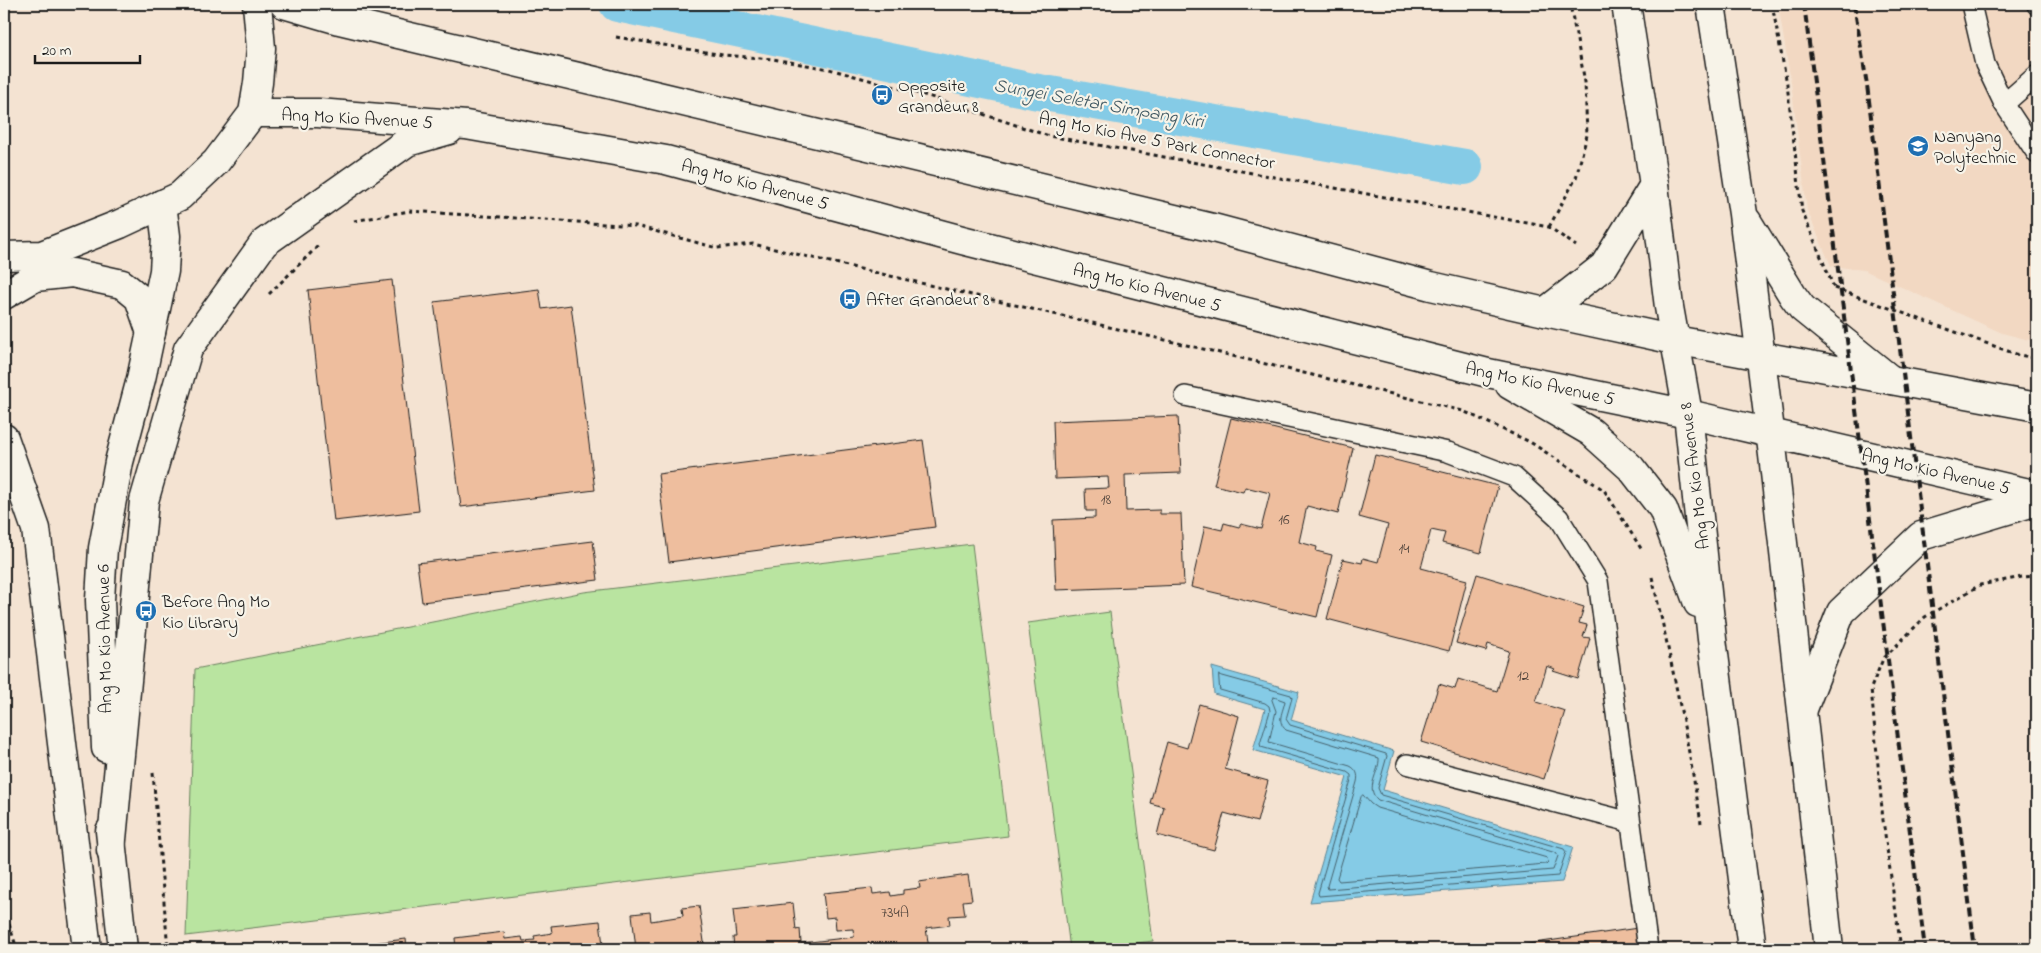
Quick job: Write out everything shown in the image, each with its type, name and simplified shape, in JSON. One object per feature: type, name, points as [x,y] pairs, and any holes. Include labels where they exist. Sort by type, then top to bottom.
[{"type":"main road","points":[[4,256],[42,255],[120,224],[180,196],[216,162],[253,112],[261,48],[257,4]]},
{"type":"main road","points":[[284,4],[339,20],[1203,226],[1431,286],[1675,340],[2037,407]]},
{"type":"main road","name":"Ang Mo Kio Avenue 8","points":[[1626,4],[1654,185],[1669,307],[1688,414],[1712,639],[1752,949]]},
{"type":"main road","points":[[1711,4],[1761,356],[1829,949]]},
{"type":"main road","name":"Ang Mo Kio Avenue 5","points":[[253,112],[318,113],[466,125],[666,160],[962,240],[1488,373],[1688,414],[2037,495]]},
{"type":"main road","points":[[111,850],[144,502],[188,350],[264,243],[407,142],[466,125]]},
{"type":"main road","points":[[1545,312],[1604,266],[1654,185]]},
{"type":"main road","name":"Ang Mo Kio Avenue 6","points":[[123,949],[111,850],[100,600],[103,548],[119,462],[151,334],[164,272],[166,236],[162,204]]},
{"type":"main road","points":[[1742,214],[1802,308],[1892,381]]},
{"type":"main road","points":[[4,295],[35,277],[72,273],[122,284],[139,298],[151,334]]},
{"type":"main road","points":[[1488,373],[1591,432],[1631,468],[1663,509],[1712,639]]},
{"type":"main road","points":[[4,438],[36,529],[86,949]]},
{"type":"main road","points":[[1802,712],[1841,612],[1921,536],[2037,501]]},
{"type":"lane","points":[[1971,4],[1985,64],[2004,104],[2037,154]]},
{"type":"lane","points":[[2004,104],[2037,75]]},
{"type":"lane","points":[[1185,396],[1448,452],[1514,477],[1559,518],[1598,581],[1648,949]]},
{"type":"lane","points":[[1407,764],[1630,822]]},
{"type":"path","name":"Ang Mo Kio Ave 5 Park Connector","points":[[616,37],[723,55],[773,59],[829,69],[928,96],[1049,136],[1549,227],[1576,178],[1587,135],[1586,82],[1570,4]]},
{"type":"path","points":[[1772,4],[1787,84],[1802,211],[1834,288],[2016,354],[2037,359]]},
{"type":"path","points":[[348,225],[356,219],[409,211],[636,226],[717,248],[753,244],[1178,342],[1463,411],[1530,442],[1604,490],[1647,558]]},
{"type":"path","points":[[268,295],[300,266],[323,241]]},
{"type":"path","points":[[1649,568],[1672,662],[1701,825]]},
{"type":"path","points":[[1901,949],[1883,820],[1870,688],[1883,659],[1925,617],[1980,585],[2037,576]]},
{"type":"path","points":[[4,674],[6,699],[4,710]]},
{"type":"path","points":[[4,909],[17,949]]},
{"type":"shaded area","name":"Nanyang Polytechnic","points":[[1778,4],[2037,4],[2037,342],[2002,333],[1864,270],[1831,266],[1807,210],[1791,82]]},
{"type":"green space","points":[[972,544],[1008,836],[186,936],[195,669],[584,592]]},
{"type":"green space","points":[[1110,612],[1153,941],[1090,949],[1070,949],[1028,623]]},
{"type":"water","points":[[1212,667],[1299,692],[1291,720],[1394,751],[1383,790],[1573,847],[1562,882],[1310,902],[1347,777],[1253,750],[1265,709],[1214,694]]},
{"type":"building","points":[[392,280],[419,511],[334,521],[308,290]]},
{"type":"building","points":[[539,289],[542,309],[571,305],[595,490],[461,507],[434,302]]},
{"type":"building","points":[[1178,416],[1181,473],[1125,475],[1126,511],[1160,510],[1160,514],[1181,514],[1184,585],[1056,590],[1053,520],[1095,518],[1095,511],[1086,511],[1085,489],[1109,488],[1108,477],[1055,479],[1053,421]]},
{"type":"building","points":[[1231,418],[1353,448],[1338,514],[1307,506],[1299,542],[1317,547],[1316,551],[1332,555],[1317,617],[1191,587],[1205,526],[1222,530],[1224,523],[1239,527],[1241,524],[1261,529],[1270,493],[1245,487],[1243,492],[1214,485]]},
{"type":"building","points":[[923,440],[935,527],[669,562],[658,474]]},
{"type":"building","points":[[1375,455],[1498,486],[1481,553],[1442,543],[1445,533],[1431,530],[1421,568],[1467,580],[1449,651],[1327,619],[1343,559],[1362,563],[1363,558],[1378,562],[1388,525],[1359,517]]},
{"type":"building","points":[[593,541],[598,580],[422,602],[417,563]]},
{"type":"building","points":[[1477,574],[1584,607],[1579,623],[1587,625],[1583,637],[1590,638],[1578,679],[1553,671],[1555,669],[1547,666],[1536,702],[1565,711],[1544,779],[1421,742],[1439,684],[1455,689],[1458,679],[1497,691],[1509,651],[1488,644],[1486,651],[1456,643]]},
{"type":"building","points":[[1199,704],[1239,716],[1225,769],[1268,781],[1257,822],[1224,813],[1214,850],[1157,835],[1164,807],[1150,803],[1167,742],[1187,748]]},
{"type":"building","points":[[968,875],[972,900],[963,901],[965,915],[949,916],[950,925],[926,928],[929,949],[870,949],[869,943],[828,949],[734,949],[733,937],[736,937],[733,910],[793,903],[796,930],[800,929],[801,943],[854,937],[853,929],[836,930],[835,917],[826,918],[823,893],[872,888],[873,894],[890,892],[891,896],[903,894],[903,890],[920,888],[919,882]]},
{"type":"building","points":[[699,906],[705,949],[636,949],[632,914],[650,912],[651,921],[683,916],[682,908]]},
{"type":"building","points":[[600,921],[603,945],[595,946],[595,949],[456,949],[455,938],[504,932],[505,939],[522,937],[523,941],[535,940],[534,936],[552,933],[551,926]]},
{"type":"building","points":[[1638,928],[1641,949],[1514,949],[1514,946]]},
{"type":"building","points":[[406,939],[407,949],[323,949]]},
{"type":"waterway","name":"Sungei Seletar Simpang Kiri","points":[[617,4],[1033,91],[1465,167]]},
{"type":"railway","points":[[1804,4],[1925,949]]},
{"type":"railway","points":[[1854,4],[1867,85],[1975,949]]},
{"type":"place","name":"Opposite Grandeur 8","points":[[882,95]]},
{"type":"place","name":"Nanyang Polytechnic","points":[[1918,146]]},
{"type":"place","name":"After Grandeur 8","points":[[850,299]]},
{"type":"place","name":"Before Ang Mo Kio Library","points":[[146,611]]}]
